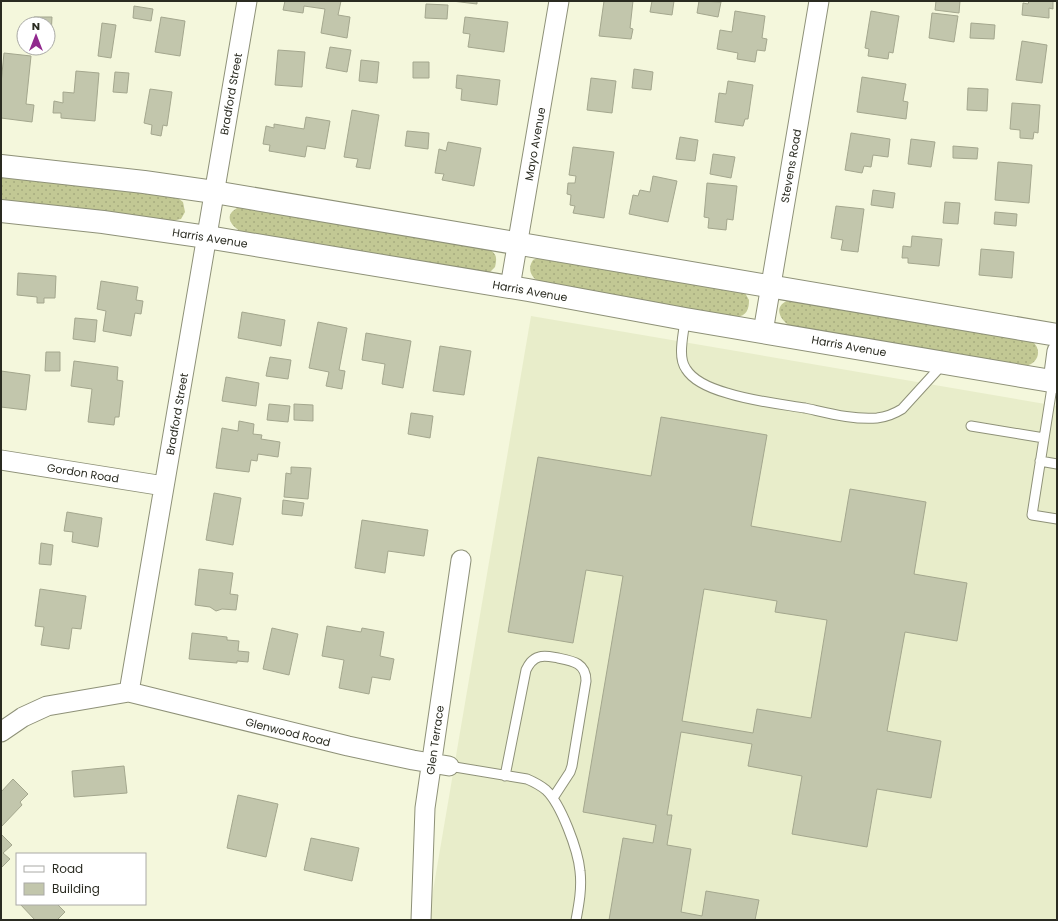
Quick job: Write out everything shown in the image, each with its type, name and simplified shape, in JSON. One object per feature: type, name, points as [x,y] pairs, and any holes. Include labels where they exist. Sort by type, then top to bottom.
[{"type":"street","name":"Bradford Street","points":[[129,692],[247,1]]},
{"type":"street","name":"Mayo Avenue","points":[[510,287],[559,1]]},
{"type":"street","name":"Stevens Road","points":[[763,332],[820,1]]},
{"type":"street","points":[[1,166],[78,173],[214,192],[1057,335]]},
{"type":"street","name":"Harris Avenue","points":[[1,211],[103,222],[207,237],[510,287],[685,319],[1055,381]]},
{"type":"street","points":[[1055,381],[1057,351]]},
{"type":"street","name":"Gordon Road","points":[[1,460],[164,486]]},
{"type":"street","name":"Glen Terrace","points":[[421,920],[425,808],[440,765],[460,560]]},
{"type":"street","points":[[1,732],[23,717],[47,706],[129,692]]},
{"type":"street","name":"Glenwood Road","points":[[129,692],[348,746],[440,765]]},
{"type":"lane","points":[[685,319],[681,354],[682,362],[686,370],[702,383],[739,396],[851,417],[877,418],[894,414],[902,409],[944,362]]},
{"type":"lane","points":[[1055,381],[1032,514],[1057,519]]},
{"type":"lane","points":[[971,426],[1044,438]]},
{"type":"lane","points":[[1040,461],[1057,464]]},
{"type":"lane","points":[[505,776],[526,670],[529,664],[534,659],[546,656],[572,661],[579,664],[586,675],[586,681],[572,766],[570,772],[553,798]]},
{"type":"lane","points":[[440,765],[527,779],[536,783],[553,798],[570,834],[579,862],[580,885],[576,920]]},
{"type":"shaded area","points":[[1,176],[175,196],[183,202],[185,212],[181,219],[172,221],[1,202]]},
{"type":"shaded area","points":[[237,208],[489,249],[496,256],[495,267],[489,273],[243,233],[233,225],[230,218],[230,215]]},
{"type":"shaded area","points":[[537,258],[745,293],[749,300],[749,306],[745,314],[736,317],[539,282],[534,278],[530,270],[531,263]]},
{"type":"shaded area","points":[[789,300],[1032,341],[1037,348],[1038,356],[1033,363],[1025,366],[790,326],[783,320],[779,313],[781,306]]},
{"type":"shaded area","points":[[531,316],[1057,406],[1057,920],[428,920]]},
{"type":"building","points":[[285,1],[341,1],[338,15],[350,17],[347,38],[321,33],[325,9],[304,6],[303,13],[283,10]]},
{"type":"building","points":[[452,1],[477,1],[477,4]]},
{"type":"building","points":[[604,1],[633,1],[630,28],[633,29],[631,39],[599,36]]},
{"type":"building","points":[[652,1],[674,1],[672,15],[650,12]]},
{"type":"building","points":[[699,1],[721,2],[718,17],[697,13]]},
{"type":"building","points":[[936,1],[960,1],[959,13],[935,10]]},
{"type":"building","points":[[1029,1],[1053,1],[1053,9],[1049,8],[1049,18],[1022,15],[1023,3],[1028,4]]},
{"type":"building","points":[[426,4],[448,5],[447,19],[425,18]]},
{"type":"building","points":[[134,6],[153,9],[151,21],[133,18]]},
{"type":"building","points":[[735,11],[765,16],[762,38],[767,39],[765,51],[757,50],[755,62],[737,59],[738,53],[717,49],[720,30],[732,32]]},
{"type":"building","points":[[871,11],[899,16],[893,53],[889,52],[888,59],[868,56],[869,49],[865,48]]},
{"type":"building","points":[[932,13],[958,16],[954,42],[929,38]]},
{"type":"building","points":[[161,17],[185,21],[180,56],[155,52]]},
{"type":"building","points":[[465,17],[508,22],[504,52],[468,47],[470,34],[463,33]]},
{"type":"building","points":[[102,23],[116,25],[111,58],[98,56]]},
{"type":"building","points":[[971,23],[995,25],[994,39],[970,38]]},
{"type":"building","points":[[1022,41],[1047,45],[1042,83],[1016,80]]},
{"type":"building","points":[[330,47],[351,50],[347,72],[326,68]]},
{"type":"building","points":[[278,50],[305,52],[302,87],[275,85]]},
{"type":"building","points":[[4,53],[16,54],[16,56],[31,56],[26,104],[34,105],[32,122],[1,118],[1,84]]},
{"type":"building","points":[[361,60],[379,62],[377,83],[359,81]]},
{"type":"building","points":[[413,62],[429,62],[429,78],[413,78]]},
{"type":"building","points":[[634,69],[653,72],[651,90],[632,88]]},
{"type":"building","points":[[76,71],[99,73],[95,121],[61,118],[61,113],[53,113],[54,101],[63,103],[63,92],[74,93]]},
{"type":"building","points":[[115,72],[129,73],[127,93],[113,92]]},
{"type":"building","points":[[457,75],[500,80],[497,105],[461,100],[462,89],[456,88]]},
{"type":"building","points":[[862,77],[906,84],[903,101],[908,102],[906,119],[857,112]]},
{"type":"building","points":[[591,78],[616,81],[612,113],[587,110]]},
{"type":"building","points":[[728,81],[753,85],[748,119],[745,119],[743,126],[715,122],[719,93],[726,94]]},
{"type":"building","points":[[968,88],[988,89],[987,111],[967,110]]},
{"type":"building","points":[[150,89],[172,92],[167,126],[163,125],[161,136],[151,134],[152,125],[144,123]]},
{"type":"building","points":[[1012,103],[1040,105],[1038,133],[1034,132],[1033,139],[1020,138],[1020,130],[1010,129]]},
{"type":"building","points":[[352,110],[379,115],[370,169],[356,167],[358,159],[344,157]]},
{"type":"building","points":[[306,117],[330,121],[325,149],[307,146],[305,157],[269,151],[270,145],[263,144],[266,126],[274,128],[274,124],[304,129]]},
{"type":"building","points":[[407,131],[429,133],[428,149],[405,146]]},
{"type":"building","points":[[851,133],[890,139],[888,157],[873,155],[871,167],[864,166],[862,173],[845,170]]},
{"type":"building","points":[[680,137],[698,140],[695,161],[676,159]]},
{"type":"building","points":[[911,139],[935,142],[931,167],[908,164]]},
{"type":"building","points":[[448,142],[481,148],[474,186],[442,180],[444,174],[435,173],[439,149],[446,151]]},
{"type":"building","points":[[953,146],[978,148],[977,159],[953,158]]},
{"type":"building","points":[[573,147],[614,152],[604,218],[573,213],[575,206],[570,205],[571,195],[567,194],[568,183],[575,183],[576,176],[569,175]]},
{"type":"building","points":[[713,154],[735,157],[731,178],[710,174]]},
{"type":"building","points":[[998,162],[1032,165],[1029,203],[995,200]]},
{"type":"building","points":[[653,176],[677,181],[668,222],[629,214],[633,195],[638,196],[640,190],[650,192]]},
{"type":"building","points":[[707,183],[737,186],[733,220],[727,219],[726,230],[708,228],[709,218],[704,217]]},
{"type":"building","points":[[873,190],[895,193],[893,208],[871,205]]},
{"type":"building","points":[[945,202],[960,203],[958,224],[943,223]]},
{"type":"building","points":[[836,206],[864,209],[858,252],[841,250],[843,240],[831,238]]},
{"type":"building","points":[[995,212],[1017,214],[1016,226],[994,224]]},
{"type":"building","points":[[912,236],[942,239],[939,266],[908,263],[908,258],[902,258],[903,246],[911,247]]},
{"type":"building","points":[[981,249],[1014,252],[1012,278],[979,275]]},
{"type":"building","points":[[18,273],[56,276],[55,298],[44,298],[44,303],[37,303],[37,297],[17,295]]},
{"type":"building","points":[[101,281],[138,287],[136,300],[143,301],[141,314],[135,313],[131,336],[103,331],[106,311],[97,309]]},
{"type":"building","points":[[242,312],[285,320],[281,346],[238,338]]},
{"type":"building","points":[[75,318],[97,320],[95,342],[73,339]]},
{"type":"building","points":[[318,322],[347,328],[339,370],[345,371],[342,389],[326,386],[329,372],[309,368]]},
{"type":"building","points":[[366,333],[411,341],[403,388],[382,384],[385,364],[362,360]]},
{"type":"building","points":[[440,346],[471,351],[464,395],[433,391]]},
{"type":"building","points":[[46,352],[60,352],[60,371],[45,371]]},
{"type":"building","points":[[270,357],[291,360],[288,379],[266,376]]},
{"type":"building","points":[[74,361],[118,367],[117,380],[123,381],[119,417],[115,417],[114,425],[88,422],[92,389],[71,386]]},
{"type":"building","points":[[1,371],[30,375],[26,410],[1,407]]},
{"type":"building","points":[[226,377],[259,383],[256,406],[222,401]]},
{"type":"building","points":[[269,404],[290,406],[288,422],[267,420]]},
{"type":"building","points":[[294,404],[313,405],[313,421],[294,420]]},
{"type":"building","points":[[411,413],[433,416],[430,438],[408,434]]},
{"type":"building","points":[[661,417],[767,435],[751,526],[841,542],[850,489],[926,502],[914,574],[967,583],[957,641],[905,632],[887,731],[941,741],[931,798],[877,789],[867,847],[792,834],[802,776],[748,766],[752,744],[681,732],[667,815],[672,815],[667,845],[691,849],[681,912],[702,916],[706,891],[759,900],[755,920],[609,920],[623,838],[653,843],[656,825],[583,812],[623,576],[586,570],[573,643],[508,632],[538,457],[651,476]],"holes":[[[704,589],[777,601],[775,612],[827,620],[811,718],[757,709],[753,733],[682,721]]]},
{"type":"building","points":[[239,421],[254,424],[253,434],[262,435],[261,439],[280,442],[278,457],[258,454],[257,461],[251,460],[249,472],[216,468],[222,428],[238,431]]},
{"type":"building","points":[[291,467],[311,468],[308,499],[284,497],[286,473],[291,474]]},
{"type":"building","points":[[214,493],[241,498],[233,545],[206,540]]},
{"type":"building","points":[[283,500],[304,503],[302,516],[282,514]]},
{"type":"building","points":[[67,512],[102,518],[98,547],[72,542],[73,532],[64,531]]},
{"type":"building","points":[[362,520],[428,530],[424,556],[388,551],[385,573],[355,568]]},
{"type":"building","points":[[41,543],[53,545],[51,565],[39,564]]},
{"type":"building","points":[[199,569],[233,573],[230,594],[238,595],[236,610],[222,609],[216,611],[210,607],[195,605]]},
{"type":"building","points":[[40,589],[86,596],[81,629],[72,628],[69,649],[41,645],[44,627],[35,626]]},
{"type":"building","points":[[327,626],[361,632],[362,628],[384,632],[380,656],[394,659],[390,680],[372,677],[369,694],[339,688],[344,660],[322,656]]},
{"type":"building","points":[[272,628],[298,634],[289,675],[263,669]]},
{"type":"building","points":[[192,633],[227,637],[227,640],[239,641],[238,651],[249,652],[248,662],[237,661],[237,663],[189,659]]},
{"type":"building","points":[[124,766],[127,793],[74,797],[72,771]]},
{"type":"building","points":[[13,779],[28,794],[20,802],[22,805],[1,827],[1,792]]},
{"type":"building","points":[[238,795],[278,804],[266,857],[227,848]]},
{"type":"building","points":[[1,834],[12,845],[3,853],[10,859],[1,868]]},
{"type":"building","points":[[311,838],[359,848],[352,881],[304,870]]},
{"type":"building","points":[[21,905],[58,905],[65,912],[57,920],[35,920]]}]
